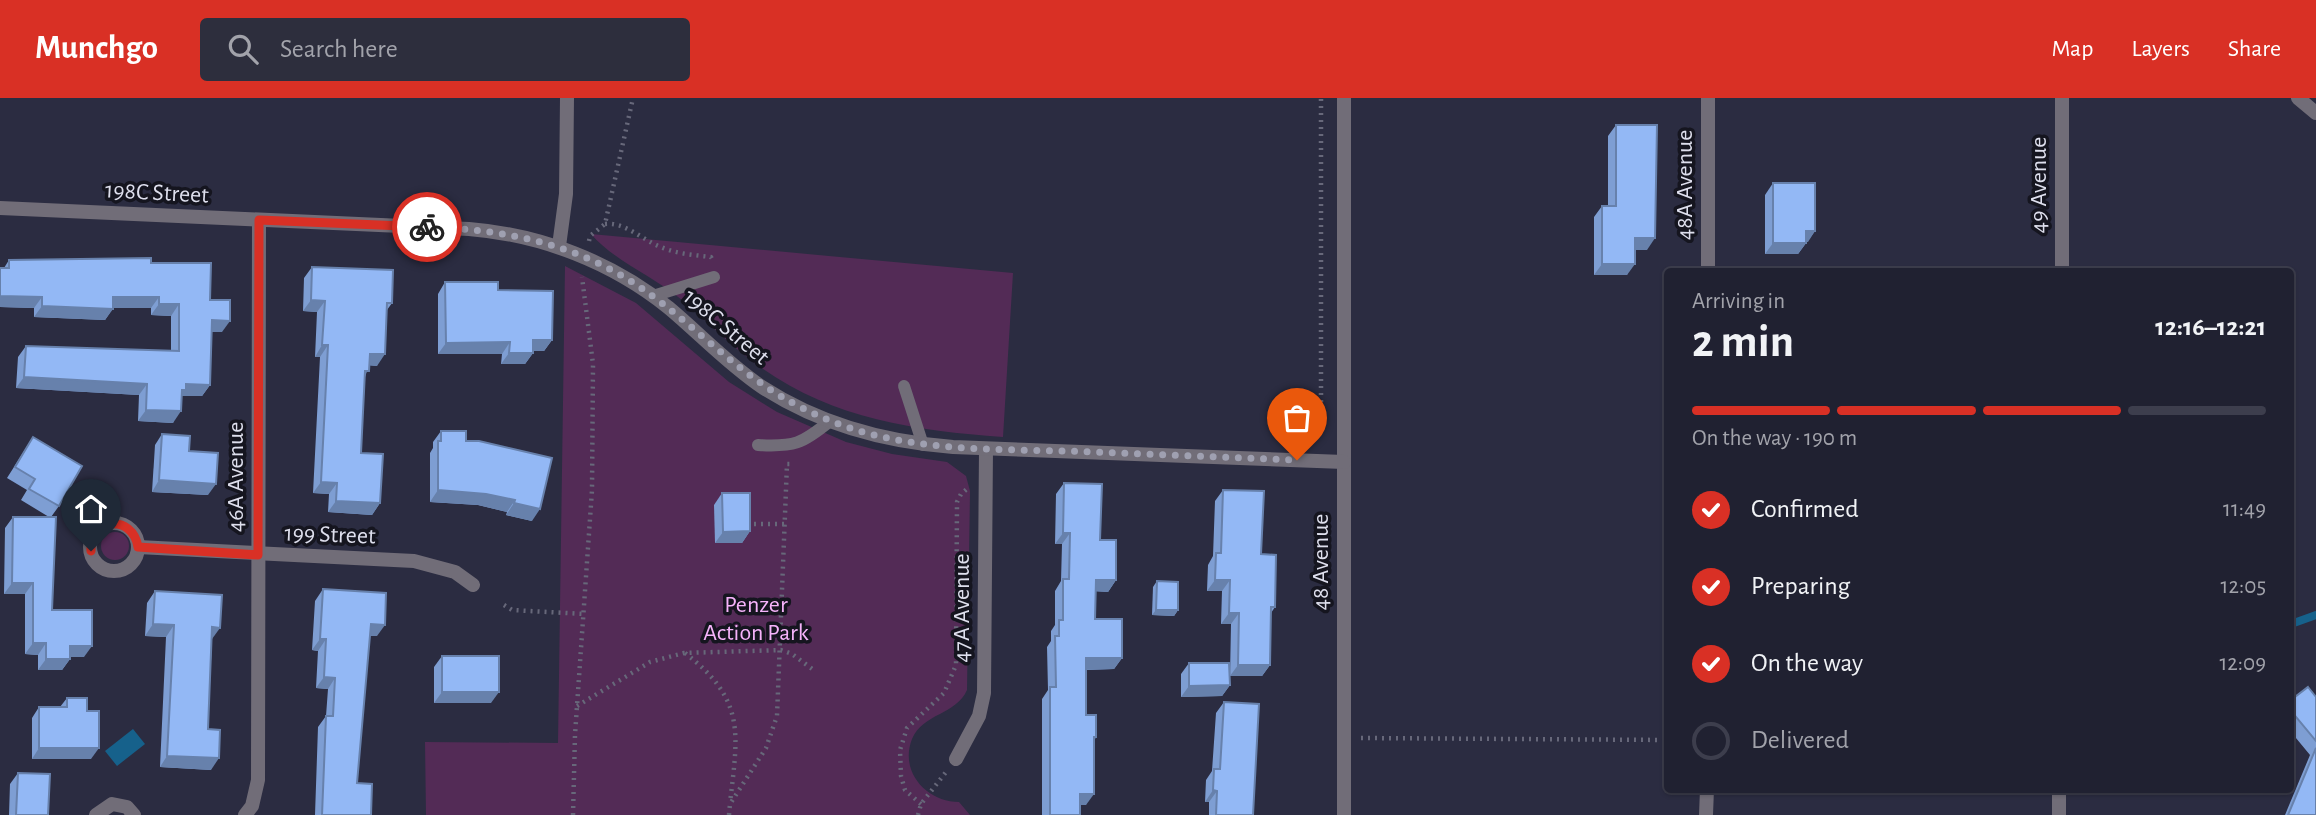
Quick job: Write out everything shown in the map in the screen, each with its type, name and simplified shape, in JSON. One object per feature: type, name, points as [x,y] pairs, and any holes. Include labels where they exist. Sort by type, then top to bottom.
[{"type":"street","points":[[559,246],[566,194],[567,98]]},
{"type":"street","name":"48 Avenue","points":[[1344,98],[1344,815]]},
{"type":"street","name":"48A Avenue","points":[[1707,98],[1708,268]]},
{"type":"street","name":"49 Avenue","points":[[2062,98],[2062,268]]},
{"type":"street","points":[[2298,98],[2316,113]]},
{"type":"street","name":"198C Street","points":[[0,208],[495,231],[559,246],[599,264],[653,296],[764,388],[830,421],[923,445],[1344,463]]},
{"type":"street","name":"46A Avenue","points":[[245,815],[252,806],[258,780],[259,220]]},
{"type":"street","name":"47A Avenue","points":[[956,759],[979,716],[984,694],[986,449]]},
{"type":"street","name":"199 Street","points":[[138,547],[414,561],[446,569],[473,584]]},
{"type":"street","points":[[1706,815],[1707,793]]},
{"type":"street","points":[[2059,793],[2059,815]]},
{"type":"street","points":[[96,815],[112,804],[127,807],[134,815]]},
{"type":"lane","points":[[653,296],[715,271]]},
{"type":"lane","points":[[904,386],[923,445]]},
{"type":"lane","points":[[758,446],[788,447],[805,441],[830,421]]},
{"type":"path","points":[[605,224],[633,98]]},
{"type":"path","points":[[1321,98],[1321,430]]},
{"type":"path","points":[[590,236],[605,224],[615,223],[663,248],[711,257],[715,271]]},
{"type":"path","points":[[573,815],[577,707],[592,489],[593,364],[582,276]]},
{"type":"path","points":[[730,804],[766,748],[777,716],[787,464],[798,462]]},
{"type":"path","points":[[921,804],[905,790],[901,776],[900,750],[907,728],[944,693],[956,665],[957,502],[967,488]]},
{"type":"path","points":[[742,524],[785,524]]},
{"type":"path","points":[[504,605],[512,610],[584,614]]},
{"type":"path","points":[[577,707],[650,662],[684,653],[780,650],[792,653],[815,671]]},
{"type":"path","points":[[684,653],[705,668],[731,702],[735,722],[728,814]]},
{"type":"path","points":[[1360,738],[1664,740]]},
{"type":"path","points":[[918,815],[921,804],[956,759]]},
{"type":"green space","points":[[591,234],[1013,273],[1003,437],[903,425],[871,418],[809,396],[751,360],[682,300],[623,261]]},
{"type":"green space","name":"Penzer Action Park","points":[[565,266],[636,303],[729,382],[777,412],[846,442],[892,454],[947,462],[966,476],[970,491],[967,690],[955,705],[917,730],[909,751],[909,763],[919,783],[927,791],[947,801],[959,802],[970,815],[426,815],[425,742],[558,743]]},
{"type":"green space","points":[[115,532],[125,536],[129,546],[125,556],[115,560],[105,556],[101,546],[105,536]]},
{"type":"water","points":[[133,729],[145,744],[117,766],[105,751]]},
{"type":"building","points":[[1616,125],[1657,125],[1655,238],[1635,238],[1635,264],[1602,264],[1602,206],[1616,206]]},
{"type":"building","points":[[1773,183],[1815,183],[1815,231],[1806,231],[1806,243],[1773,243]]},
{"type":"building","points":[[151,258],[151,263],[211,263],[210,300],[230,300],[230,321],[212,320],[210,385],[186,384],[186,390],[182,390],[181,411],[146,410],[147,384],[24,377],[26,346],[179,351],[179,304],[159,304],[159,297],[113,297],[113,309],[42,306],[42,297],[0,296],[0,268],[9,268],[9,260]]},
{"type":"building","points":[[312,267],[393,270],[392,303],[387,303],[385,354],[370,354],[369,371],[365,371],[361,453],[383,454],[380,503],[336,501],[337,483],[321,482],[328,345],[322,345],[325,301],[311,300]]},
{"type":"building","points":[[445,282],[498,282],[498,290],[553,291],[552,340],[533,340],[533,353],[509,353],[510,342],[446,343]]},
{"type":"building","points":[[441,431],[466,431],[466,441],[479,441],[552,458],[540,509],[486,494],[438,490],[438,441],[441,441]]},
{"type":"building","points":[[162,434],[190,436],[189,451],[218,453],[216,484],[159,480]]},
{"type":"building","points":[[33,437],[82,466],[59,506],[29,489],[35,479],[15,467]]},
{"type":"building","points":[[1064,483],[1102,484],[1100,540],[1116,540],[1116,580],[1096,580],[1095,619],[1122,619],[1122,658],[1086,658],[1086,715],[1096,715],[1094,794],[1080,794],[1080,815],[1050,815],[1050,687],[1056,687],[1055,636],[1059,636],[1059,620],[1063,620],[1063,579],[1069,579],[1070,533],[1063,533]]},
{"type":"building","points":[[1223,490],[1264,491],[1261,554],[1276,555],[1275,607],[1271,607],[1270,665],[1238,665],[1239,613],[1229,613],[1230,580],[1215,580],[1216,553],[1221,553]]},
{"type":"building","points":[[722,493],[750,493],[750,531],[723,532]]},
{"type":"building","points":[[13,517],[56,517],[52,610],[92,610],[92,646],[70,646],[70,659],[46,659],[46,643],[33,643],[33,583],[12,583]]},
{"type":"building","points":[[1157,581],[1178,582],[1178,610],[1156,610]]},
{"type":"building","points":[[323,589],[386,593],[385,625],[371,624],[357,783],[372,784],[371,815],[322,815],[326,716],[333,716],[335,678],[324,677],[326,639],[320,639]]},
{"type":"building","points":[[155,591],[222,595],[220,628],[212,627],[208,729],[220,730],[219,758],[167,756],[174,625],[153,624]]},
{"type":"building","points":[[442,656],[499,656],[499,692],[442,692]]},
{"type":"building","points":[[1189,663],[1229,663],[1230,685],[1189,686]]},
{"type":"building","points":[[2308,687],[2316,697],[2316,741],[2294,715],[2294,698]]},
{"type":"building","points":[[67,698],[87,698],[87,711],[99,711],[99,748],[39,748],[39,707],[67,707]]},
{"type":"building","points":[[1224,702],[1259,704],[1253,815],[1216,815],[1214,769],[1220,769]]},
{"type":"building","points":[[2316,748],[2316,815],[2288,815]]},
{"type":"building","points":[[18,773],[50,774],[48,815],[16,815]]},
{"type":"waterway","points":[[2294,623],[2316,615]]},
{"type":"way so far","points":[[427,227],[517,235],[559,246],[587,258],[653,296],[764,388],[797,406],[855,430],[923,445],[1297,460]]},
{"type":"route","points":[[91,551],[90,544],[97,529],[104,525],[120,523],[133,532],[138,547],[258,555],[259,220],[427,227]]}]
